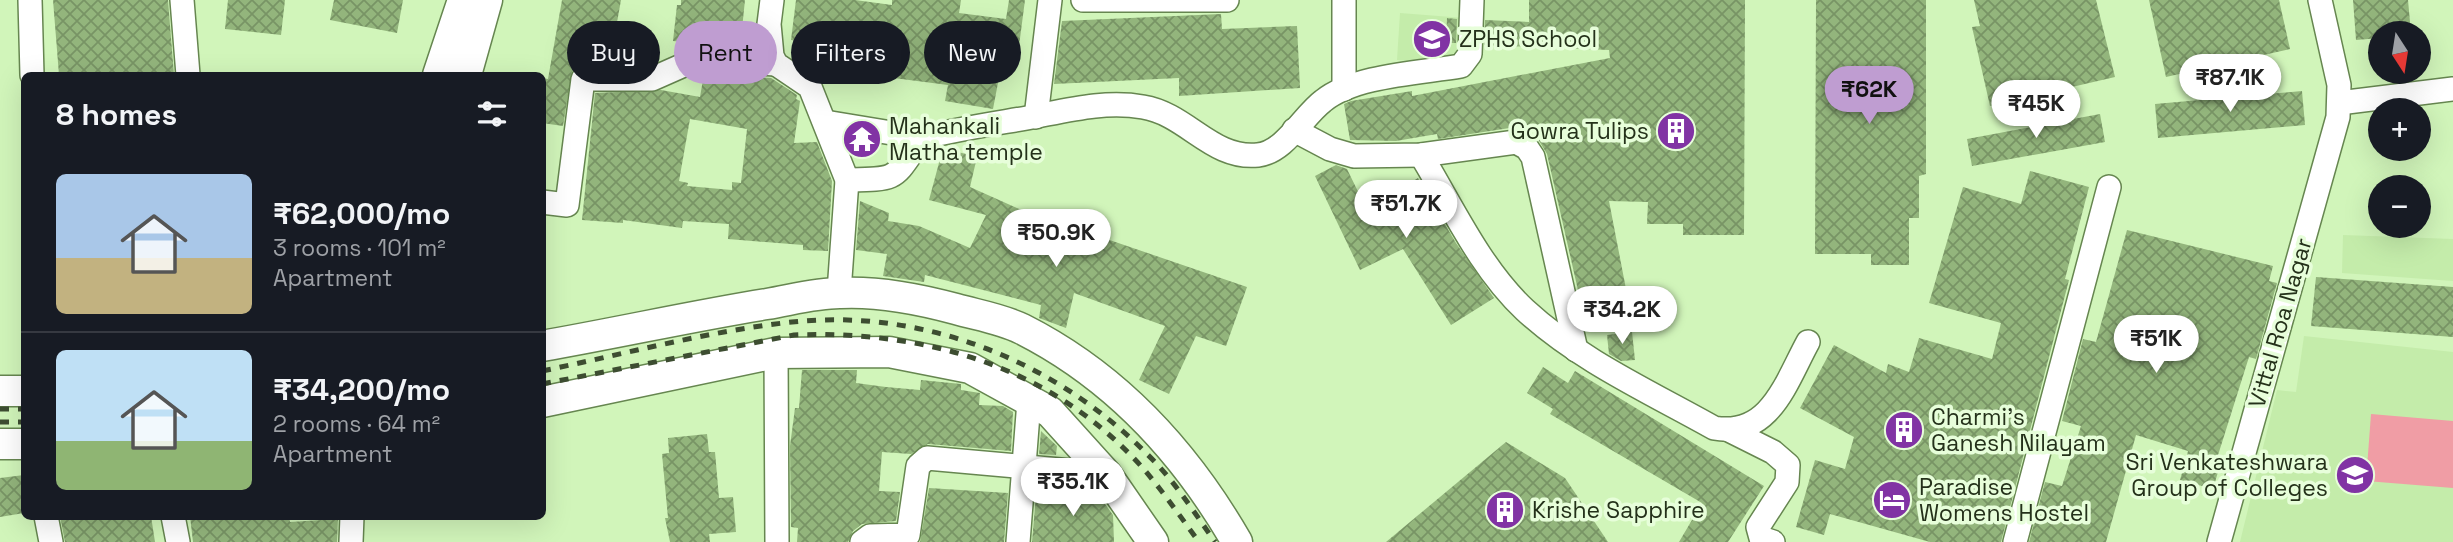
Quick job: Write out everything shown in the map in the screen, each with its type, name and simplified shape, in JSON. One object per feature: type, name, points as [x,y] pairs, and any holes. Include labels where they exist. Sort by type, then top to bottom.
[{"type":"main road","points":[[439,72],[463,0]]},
{"type":"main road","points":[[467,72],[486,0]]},
{"type":"main road","points":[[546,345],[705,313],[839,292],[902,298],[988,318],[1020,328],[1079,361],[1144,417],[1210,496],[1237,542]]},
{"type":"main road","points":[[546,401],[776,353],[858,350],[909,355],[970,368],[1050,412],[1106,474],[1153,542]]},
{"type":"main road","points":[[0,391],[21,391]]},
{"type":"main road","points":[[0,444],[21,444]]},
{"type":"street","points":[[30,0],[32,72]]},
{"type":"street","points":[[182,0],[188,72]]},
{"type":"street","points":[[771,21],[772,0]]},
{"type":"street","points":[[1036,117],[1050,0]]},
{"type":"street","points":[[1083,0],[1227,0]]},
{"type":"street","points":[[1344,0],[1344,89]]},
{"type":"street","points":[[825,122],[922,138],[1083,106],[1142,106],[1174,119],[1219,149],[1236,156],[1262,155],[1294,130],[1321,102],[1344,89],[1362,83],[1461,66],[1470,54],[1472,0]]},
{"type":"street","name":"Vittal Roa Nagar","points":[[2219,542],[2338,117],[2339,85],[2320,0]]},
{"type":"street","points":[[777,65],[810,87],[847,180],[839,292]]},
{"type":"street","points":[[546,202],[567,205],[583,79],[652,79],[674,69]]},
{"type":"street","points":[[2339,103],[2453,89]]},
{"type":"street","points":[[1294,130],[1330,149],[1354,156],[1421,155],[1502,142],[1516,142],[1527,148],[1533,157],[1576,350]]},
{"type":"street","points":[[847,180],[887,179],[898,174],[922,138]]},
{"type":"street","points":[[1421,155],[1496,275],[1524,309],[1576,350],[1714,428],[1731,431],[1773,452],[1788,465],[1787,482],[1758,527],[1761,538],[1773,542]]},
{"type":"street","points":[[2015,542],[2109,187]]},
{"type":"street","points":[[1731,431],[1770,412],[1808,342]]},
{"type":"street","points":[[776,353],[777,542]]},
{"type":"street","points":[[1018,542],[1029,401]]},
{"type":"street","points":[[862,542],[870,537],[908,536],[918,467],[927,458],[1106,474]]},
{"type":"street","points":[[47,520],[51,542]]},
{"type":"street","points":[[174,520],[178,542]]},
{"type":"street","points":[[351,542],[352,520]]},
{"type":"shaded area","points":[[1400,13],[1464,18],[1461,64],[1397,60]]},
{"type":"shaded area","points":[[2343,235],[2453,239],[2453,281],[2342,273]]},
{"type":"shaded area","name":"Sri Venkateshwara Group of Colleges","points":[[2304,336],[2453,352],[2453,542],[2240,542],[2277,390],[2296,392]]},
{"type":"shaded area","points":[[2371,414],[2453,421],[2453,488],[2366,481]]},
{"type":"building","points":[[53,0],[168,0],[174,72],[59,72]]},
{"type":"building","points":[[228,0],[285,0],[281,35],[225,29]]},
{"type":"building","points":[[334,0],[403,0],[397,33],[330,20]]},
{"type":"building","points":[[562,0],[621,0],[617,21],[567,21],[567,84],[570,84],[563,126],[546,124],[546,79]]},
{"type":"building","points":[[681,0],[745,0],[743,21],[675,21],[677,5],[681,5]]},
{"type":"building","points":[[796,0],[855,0],[892,5],[892,0],[961,0],[959,13],[1006,19],[1009,0],[1025,0],[1021,31],[1021,21],[924,21],[924,82],[910,80],[910,21],[793,21]]},
{"type":"building","points":[[1529,0],[1745,0],[1744,235],[1683,235],[1683,224],[1647,224],[1648,202],[1609,201],[1626,289],[1580,299],[1547,154],[1538,139],[1535,124],[1438,139],[1437,134],[1396,141],[1350,140],[1344,104],[1351,101],[1412,91],[1412,96],[1610,58],[1609,50],[1484,45],[1485,20],[1529,22]]},
{"type":"building","points":[[1816,0],[1926,0],[1926,174],[1919,176],[1919,218],[1909,218],[1909,265],[1871,265],[1871,254],[1815,254]]},
{"type":"building","points":[[1974,0],[2096,0],[2115,77],[1990,106],[1972,27],[1980,26]]},
{"type":"building","points":[[2149,0],[2279,0],[2290,49],[2166,77]]},
{"type":"building","points":[[2353,0],[2408,0],[2410,21],[2368,21],[2368,39],[2356,40]]},
{"type":"building","points":[[1221,14],[1222,29],[1297,26],[1300,88],[1179,96],[1179,78],[1054,84],[1062,21]]},
{"type":"building","points":[[1447,18],[1457,19],[1456,43],[1446,43]]},
{"type":"building","points":[[777,82],[797,95],[796,99],[800,101],[794,143],[817,142],[832,181],[828,251],[803,250],[803,245],[728,239],[729,224],[683,221],[682,228],[623,220],[623,223],[582,220],[595,93],[661,90],[700,97],[702,84]],"holes":[[[690,119],[747,129],[741,183],[732,182],[732,190],[687,186],[688,183],[679,181]]]},
{"type":"building","points":[[940,84],[998,84],[993,109],[945,101],[948,85]]},
{"type":"building","points":[[2302,91],[2305,125],[2158,138],[2155,104]]},
{"type":"building","points":[[2100,114],[2105,142],[1972,166],[1967,139]]},
{"type":"building","points":[[943,148],[977,157],[970,187],[1089,240],[1092,234],[1247,287],[1226,346],[1196,336],[1169,394],[1139,380],[1165,326],[1074,293],[1066,328],[1039,318],[1041,305],[925,275],[924,282],[883,276],[887,254],[856,250],[860,201],[889,213],[888,221],[919,226],[970,248],[986,215],[929,200]]},
{"type":"building","points":[[1336,165],[1347,169],[1367,210],[1418,178],[1456,243],[1494,298],[1451,325],[1403,249],[1360,270],[1315,176]]},
{"type":"building","points":[[2030,171],[2089,187],[2065,279],[2069,280],[2001,542],[1930,542],[1830,514],[1824,535],[1796,527],[1815,460],[1845,469],[1854,437],[1800,408],[1834,345],[1886,373],[1888,364],[1909,372],[1919,338],[1992,359],[2001,323],[1929,303],[1963,187],[2021,204]]},
{"type":"building","points":[[2127,230],[2273,266],[2269,281],[2277,283],[2256,359],[2249,357],[2213,471],[2218,472],[2213,489],[2180,480],[2188,451],[2136,435],[2106,542],[2029,542],[2045,482],[2062,486],[2081,426],[2062,421],[2083,339],[2096,342]]},
{"type":"building","points":[[2316,277],[2453,287],[2453,337],[2311,326]]},
{"type":"building","points":[[1632,332],[1635,360],[1621,361],[1609,354],[1607,335]]},
{"type":"building","points":[[1543,367],[1568,383],[1575,371],[1764,486],[1728,542],[1679,542],[1702,503],[1550,414],[1553,409],[1527,393]]},
{"type":"building","points":[[802,370],[857,370],[856,383],[920,390],[921,380],[961,384],[961,390],[980,393],[979,405],[1003,406],[1013,412],[1011,451],[928,444],[911,454],[882,452],[879,491],[900,492],[896,521],[862,524],[853,531],[848,542],[797,542],[798,528],[791,527],[790,446],[795,408],[799,408]]},
{"type":"building","points":[[1041,431],[1057,446],[1056,455],[1039,454]]},
{"type":"building","points":[[707,434],[709,452],[715,452],[719,498],[733,497],[736,532],[709,534],[710,542],[670,542],[665,518],[668,518],[662,454],[669,453],[668,438]]},
{"type":"building","name":"Krishe Sapphire","points":[[1506,442],[1565,478],[1608,542],[1386,542]]},
{"type":"building","points":[[21,475],[21,514],[0,517],[0,478]]},
{"type":"building","points":[[1067,485],[1094,487],[1098,493],[1098,504],[1105,504],[1113,515],[1114,542],[1032,542],[1036,495],[1066,497]]},
{"type":"building","points":[[929,488],[1008,493],[1004,542],[920,542]]},
{"type":"building","points":[[61,520],[152,520],[155,542],[65,542]]},
{"type":"building","points":[[190,520],[338,520],[337,542],[193,542]]},
{"type":"railway","points":[[546,370],[698,337],[792,322],[841,320],[890,324],[938,333],[984,348],[1029,368],[1071,392],[1111,421],[1166,475],[1215,542]]},
{"type":"railway","points":[[546,383],[794,335],[891,339],[937,348],[982,361],[1026,379],[1067,403],[1105,431],[1141,466],[1199,542]]},
{"type":"railway","points":[[0,409],[21,409]]},
{"type":"railway","points":[[0,422],[21,422]]},
{"type":"place","name":"ZPHS School","points":[[1432,39]]},
{"type":"place","name":"Gowra Tulips","points":[[1676,131]]},
{"type":"place","name":"Mahankali Matha temple","points":[[862,139]]},
{"type":"place","name":"Charmi's Ganesh Nilayam","points":[[1904,430]]},
{"type":"place","name":"Sri Venkateshwara Group of Colleges","points":[[2355,475]]},
{"type":"place","name":"Paradise Womens Hostel","points":[[1892,500]]},
{"type":"place","name":"Krishe Sapphire","points":[[1505,510]]}]
